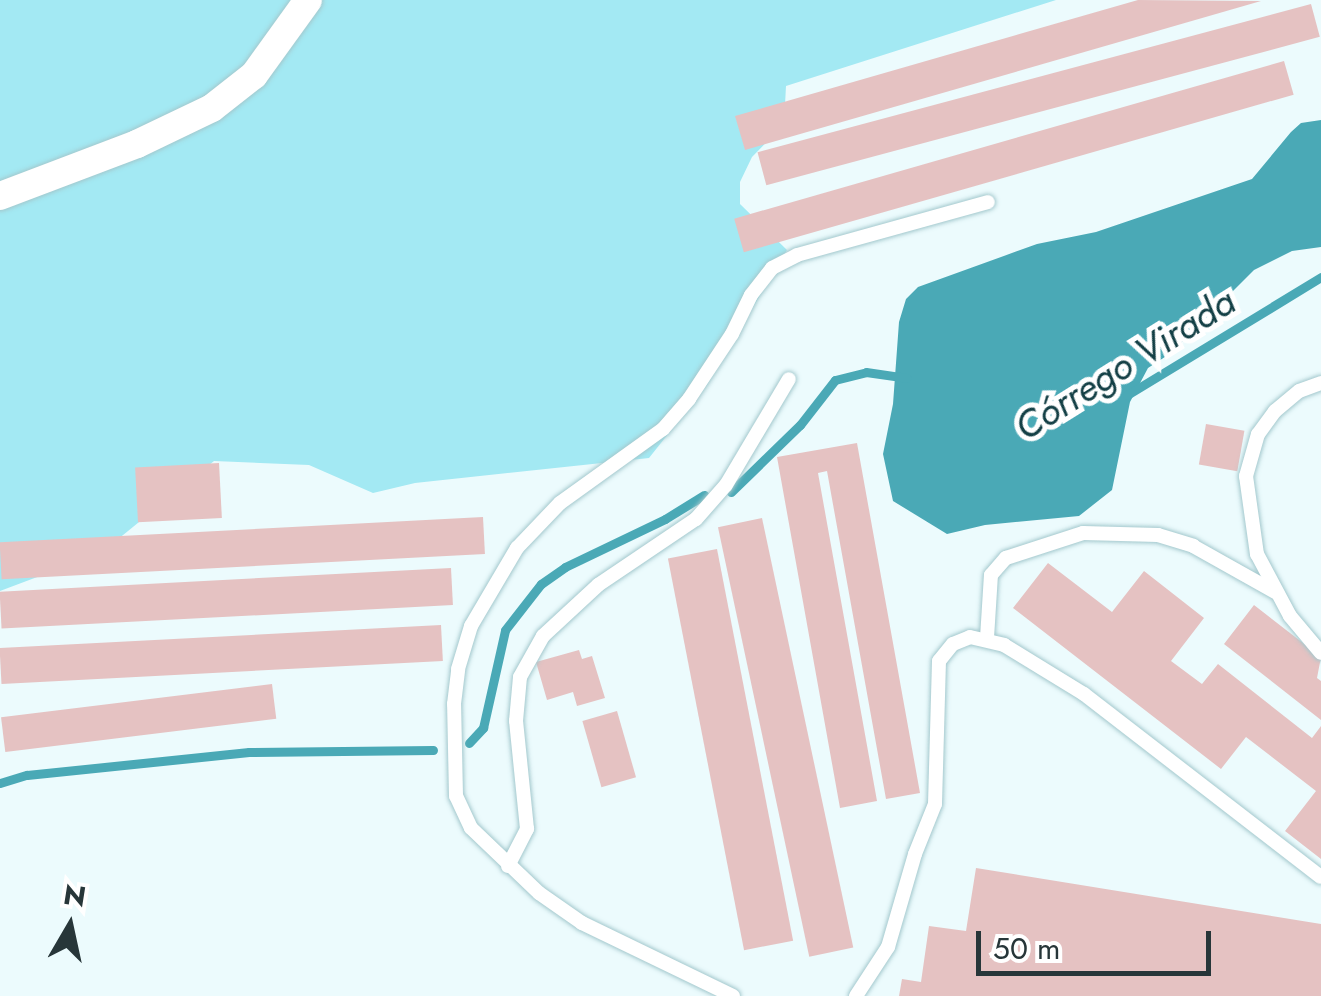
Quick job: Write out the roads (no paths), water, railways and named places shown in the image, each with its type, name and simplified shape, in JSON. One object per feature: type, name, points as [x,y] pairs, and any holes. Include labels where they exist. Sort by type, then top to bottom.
[{"type":"street","points":[[0,196],[137,144],[212,108],[254,75],[308,0]]},
{"type":"lane","points":[[733,996],[582,924],[508,866],[471,828],[456,796],[454,704],[458,669],[471,626],[517,548],[560,503],[663,429],[689,399],[732,334],[751,294],[772,268],[798,255],[988,202]]},
{"type":"lane","points":[[508,866],[527,828],[516,721],[520,677],[544,636],[598,586],[696,518],[726,485],[789,379]]},
{"type":"lane","points":[[1321,383],[1298,391],[1275,411],[1258,434],[1246,476],[1258,554],[1275,592],[1321,653]]},
{"type":"lane","points":[[986,638],[990,575],[1006,558],[1082,533],[1158,535],[1193,546],[1275,592]]},
{"type":"lane","points":[[856,996],[888,947],[914,854],[935,804],[939,660],[953,644],[986,638],[1084,694],[1321,877]]},
{"type":"water","points":[[1321,120],[1321,247],[1292,251],[1254,270],[1171,353],[1148,368],[1130,402],[1112,490],[1079,516],[985,525],[947,534],[893,501],[883,454],[893,404],[899,322],[906,299],[918,287],[1037,244],[1096,232],[1252,179],[1301,123]]},
{"type":"waterway","name":"Córrego Virada","points":[[1127,395],[1321,277]]},
{"type":"waterway","points":[[731,492],[800,425],[835,380],[866,372],[907,378]]},
{"type":"waterway","points":[[469,743],[483,728],[505,630],[541,584],[565,567],[665,519],[704,495]]},
{"type":"waterway","points":[[0,783],[27,775],[249,752],[433,750]]}]
